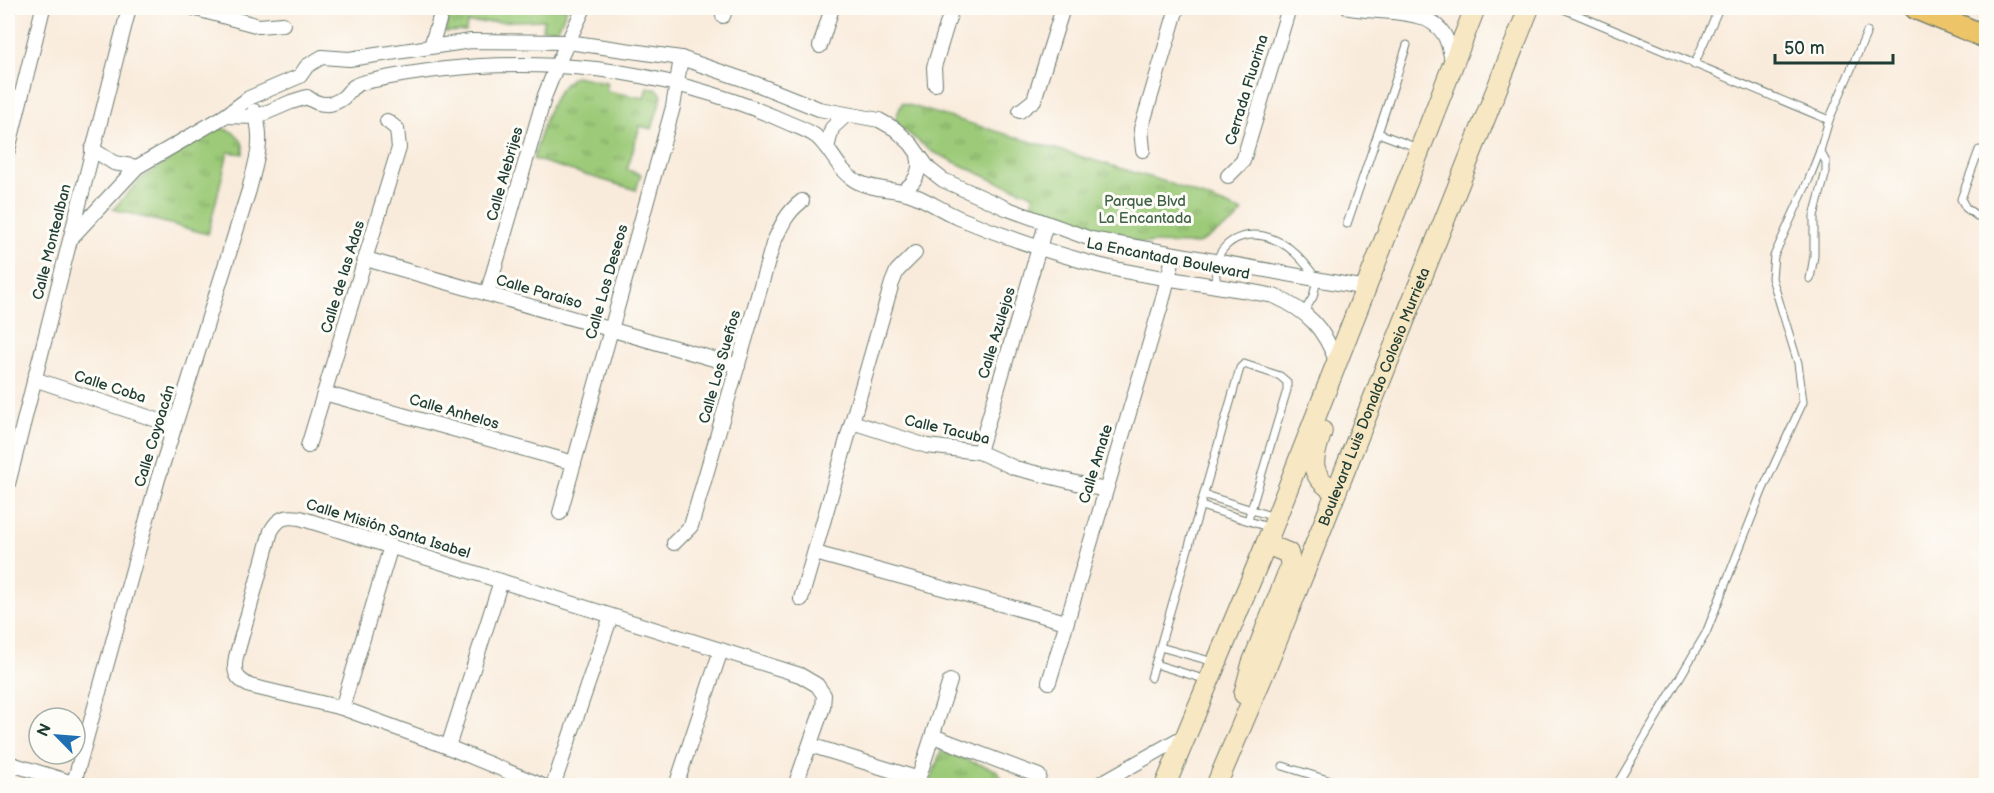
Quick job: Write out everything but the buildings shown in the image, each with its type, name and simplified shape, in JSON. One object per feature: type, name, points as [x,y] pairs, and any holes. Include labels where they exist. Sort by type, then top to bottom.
[{"type":"main road","points":[[1165,786],[1272,530],[1475,8]]},
{"type":"main road","name":"Boulevard Luis Donaldo Colosio Murrieta","points":[[1216,786],[1529,8]]},
{"type":"main road","points":[[1916,8],[1986,37]]},
{"type":"main road","points":[[1327,388],[1330,397],[1329,406],[1315,456],[1314,469],[1318,479],[1336,492]]},
{"type":"main road","points":[[1235,741],[1252,664],[1291,565],[1288,552],[1272,530]]},
{"type":"street","points":[[8,150],[43,8]]},
{"type":"street","name":"Calle Montealban","points":[[8,484],[129,8]]},
{"type":"street","points":[[193,8],[259,26],[283,24]]},
{"type":"street","points":[[431,46],[442,8]]},
{"type":"street","name":"Calle Alebrijes","points":[[487,294],[545,95],[556,65],[584,8]]},
{"type":"street","points":[[820,46],[832,8]]},
{"type":"street","points":[[935,84],[934,67],[952,8]]},
{"type":"street","points":[[1020,111],[1034,100],[1063,8]]},
{"type":"street","points":[[1143,150],[1141,129],[1177,8]]},
{"type":"street","name":"Cerrada Fluorina","points":[[1228,176],[1243,161],[1289,8]]},
{"type":"street","points":[[1348,8],[1372,9],[1430,20],[1438,26],[1447,40],[1453,65]]},
{"type":"street","name":"La Encantada Boulevard","points":[[70,240],[137,167],[225,116],[249,98],[300,76],[307,66],[322,57],[349,59],[400,50],[490,40],[567,42],[681,58],[754,83],[819,109],[879,120],[895,129],[911,144],[929,169],[943,180],[1047,224],[1091,239],[1366,288]]},
{"type":"street","points":[[400,50],[404,75]]},
{"type":"street","name":"Calle Los Deseos","points":[[560,513],[673,107],[681,58]]},
{"type":"street","name":"La Encantada Boulevard","points":[[307,97],[318,104],[330,104],[342,99],[355,86],[368,81],[449,69],[528,64],[600,70],[676,85],[765,113],[816,137],[827,148],[836,164],[857,182],[874,189],[902,191],[958,217],[1040,248],[1089,262],[1168,279],[1274,296],[1304,312],[1319,327],[1330,344],[1336,363]]},
{"type":"street","points":[[225,116],[256,117],[307,97],[300,86],[300,76]]},
{"type":"street","name":"Calle Coyoacán","points":[[73,784],[175,426],[259,152],[261,135],[249,98]]},
{"type":"street","points":[[827,148],[832,128],[846,115]]},
{"type":"street","name":"Calle de las Adas","points":[[308,446],[399,148],[397,129],[387,121]]},
{"type":"street","points":[[92,149],[114,163],[137,167]]},
{"type":"street","points":[[902,191],[912,183],[919,171],[918,156]]},
{"type":"street","name":"Calle Los Sueños","points":[[674,543],[691,526],[779,230],[790,210],[802,201]]},
{"type":"street","name":"Calle Azulejos","points":[[979,452],[1047,224]]},
{"type":"street","points":[[801,599],[892,282],[897,271],[915,253]]},
{"type":"street","name":"Calle Amate","points":[[1049,682],[1174,255]]},
{"type":"street","name":"Calle Paraíso","points":[[366,259],[738,366]]},
{"type":"street","name":"Calle Coba","points":[[34,379],[175,426]]},
{"type":"street","name":"Calle Anhelos","points":[[324,393],[574,463]]},
{"type":"street","name":"Calle Tacuba","points":[[852,422],[927,446],[979,452],[1015,468],[1105,490]]},
{"type":"street","name":"Calle Misión Santa Isabel","points":[[543,786],[448,747],[342,708],[250,686],[240,681],[236,675],[236,657],[271,531],[278,520],[286,516],[300,518],[800,675],[821,688],[824,695],[823,707],[795,786]]},
{"type":"street","points":[[342,708],[391,546]]},
{"type":"street","points":[[815,553],[1066,622]]},
{"type":"street","points":[[448,747],[501,581]]},
{"type":"street","points":[[553,786],[611,616]]},
{"type":"street","points":[[676,786],[721,650]]},
{"type":"street","points":[[810,745],[917,782],[950,681]]},
{"type":"street","points":[[1096,786],[1188,734]]},
{"type":"street","points":[[933,736],[1039,776]]},
{"type":"street","points":[[8,764],[73,784]]},
{"type":"lane","points":[[1561,8],[1829,120]]},
{"type":"lane","points":[[1694,65],[1719,8]]},
{"type":"lane","points":[[1616,786],[1706,633],[1763,489],[1803,402],[1798,363],[1772,278],[1774,256],[1820,151],[1829,120],[1867,32]]},
{"type":"lane","points":[[1347,224],[1407,45]]},
{"type":"lane","points":[[1378,133],[1420,148]]},
{"type":"lane","points":[[1979,150],[1961,199],[1966,208],[1977,216],[1986,214]]},
{"type":"lane","points":[[1810,279],[1814,256],[1814,216],[1826,172],[1826,162],[1820,151]]},
{"type":"lane","points":[[1218,286],[1215,278],[1217,261],[1222,248],[1229,242],[1250,235],[1274,239],[1294,252],[1317,280],[1313,297],[1304,312]]},
{"type":"lane","points":[[1151,678],[1240,368],[1246,364],[1280,376],[1287,382],[1287,390],[1248,520]]},
{"type":"lane","points":[[1205,495],[1251,510],[1272,530]]},
{"type":"lane","points":[[1202,506],[1272,530]]},
{"type":"lane","points":[[1160,647],[1213,672]]},
{"type":"lane","points":[[1155,664],[1213,672]]},
{"type":"lane","points":[[1283,766],[1347,786]]},
{"type":"green space","points":[[452,8],[567,8],[558,29],[542,29],[544,20],[467,23],[466,31],[445,32]]},
{"type":"green space","points":[[575,76],[607,82],[606,91],[644,98],[647,87],[658,90],[662,95],[652,129],[640,126],[627,170],[641,174],[636,190],[533,159],[543,125],[553,102],[559,91]]},
{"type":"green space","name":"Parque Blvd La Encantada","points":[[902,103],[1166,182],[1243,212],[1234,222],[1198,244],[1141,243],[1029,209],[1034,195],[993,180],[931,151],[894,122]]},
{"type":"green space","points":[[217,128],[237,135],[242,143],[243,154],[228,152],[208,234],[113,209],[142,178]]},
{"type":"green space","points":[[941,751],[996,770],[1008,785],[929,785]]}]
